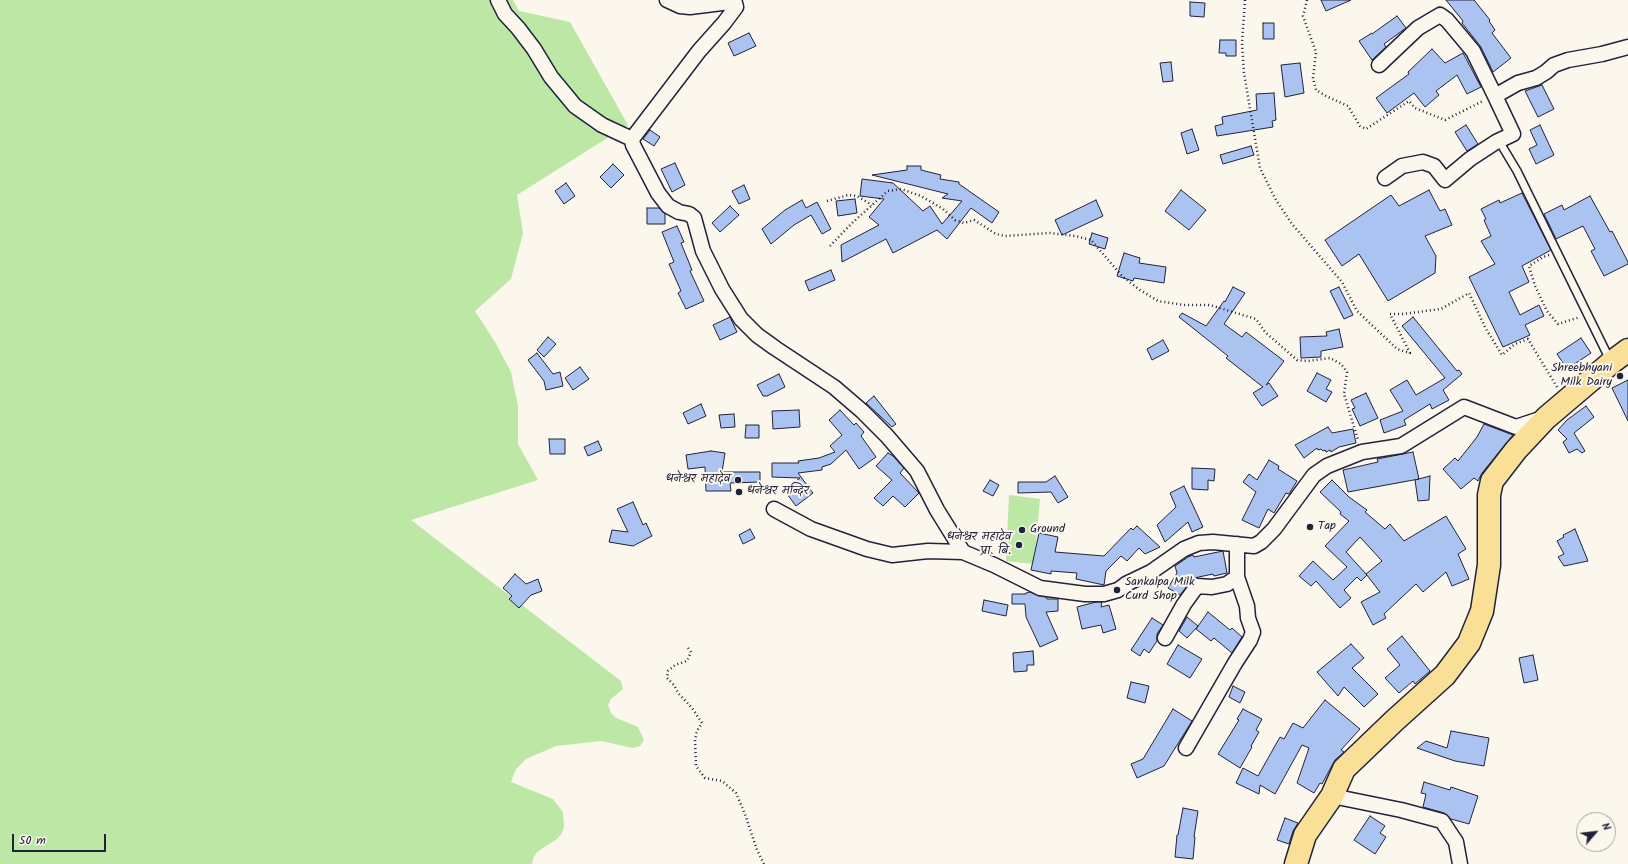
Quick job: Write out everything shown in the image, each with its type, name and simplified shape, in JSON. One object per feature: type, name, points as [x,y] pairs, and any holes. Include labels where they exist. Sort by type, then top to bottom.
[{"type":"main road","points":[[1296,864],[1305,836],[1332,796],[1344,769],[1445,675],[1469,643],[1482,611],[1488,565],[1489,495],[1492,481],[1516,450],[1546,418],[1620,356]]},
{"type":"street","points":[[498,0],[505,14],[534,49],[550,77],[575,106],[602,125],[632,139]]},
{"type":"street","points":[[667,0],[680,6],[690,7],[730,2],[735,3],[736,7],[699,51],[632,139],[633,145],[658,193],[668,206],[679,212],[689,214],[694,218],[703,251],[722,289],[741,319],[757,335],[769,344],[834,387],[862,411],[886,436],[916,471],[937,510],[963,552]]},
{"type":"street","points":[[1379,65],[1418,28],[1440,16],[1447,20],[1472,51],[1513,134],[1470,159],[1445,180],[1434,166],[1423,162],[1402,166],[1385,178]]},
{"type":"street","points":[[1495,96],[1518,83],[1536,78],[1554,65],[1568,60],[1602,54],[1628,47]]},
{"type":"street","points":[[774,508],[811,529],[867,549],[892,555],[928,551],[963,552],[994,565],[1040,588],[1085,594],[1104,594],[1118,590],[1126,584],[1151,572],[1184,549],[1199,543],[1213,542],[1254,546],[1262,542],[1274,529],[1314,475],[1327,466],[1362,452],[1401,446],[1464,407],[1516,427],[1546,418]]},
{"type":"street","points":[[1186,748],[1231,669],[1250,640],[1253,632],[1248,618],[1248,606],[1237,577],[1237,544]]},
{"type":"street","points":[[1165,638],[1184,604],[1198,586],[1212,587],[1227,584],[1237,577]]},
{"type":"street","points":[[1332,796],[1401,810],[1442,821],[1456,842],[1460,864]]},
{"type":"lane","points":[[1499,141],[1517,171],[1587,314],[1620,356]]},
{"type":"path","points":[[1245,0],[1242,43],[1244,73],[1260,168],[1276,200],[1292,224],[1342,282],[1357,311],[1397,349],[1410,353],[1390,314],[1403,314],[1441,309],[1469,293],[1486,329],[1502,355],[1515,344],[1528,339],[1565,401]]},
{"type":"path","points":[[1307,0],[1303,16],[1316,52],[1313,78],[1316,90],[1348,106],[1360,126],[1366,129],[1409,101],[1415,108],[1445,120],[1495,96]]},
{"type":"path","points":[[830,246],[888,191],[901,189],[921,196],[943,209],[955,220],[964,223],[974,220],[996,234],[1005,236],[1050,233],[1075,236],[1090,240],[1123,277],[1158,301],[1184,305],[1210,305],[1256,319],[1265,332],[1297,360],[1308,361],[1330,358],[1341,364],[1347,372],[1344,394],[1362,452]]},
{"type":"path","points":[[827,202],[848,195],[857,196],[872,205]]},
{"type":"path","points":[[1557,252],[1543,257],[1529,266],[1535,286],[1547,311],[1558,324],[1587,314]]},
{"type":"path","points":[[688,648],[691,652],[687,661],[675,665],[668,671],[667,678],[692,708],[702,723],[694,740],[696,766],[705,778],[722,780],[736,793],[746,814],[757,850],[764,864]]},
{"type":"green space","points":[[0,0],[513,0],[519,11],[570,22],[628,125],[517,195],[523,233],[511,279],[475,311],[495,342],[511,372],[518,406],[518,444],[538,480],[411,520],[621,681],[623,689],[611,699],[608,705],[611,713],[616,718],[638,727],[644,740],[640,746],[633,748],[601,741],[556,746],[526,759],[516,769],[511,782],[553,799],[563,812],[564,827],[562,833],[557,839],[537,852],[532,864],[0,864]]},
{"type":"green space","name":"Ground","points":[[1009,495],[1040,499],[1034,564],[1006,561]]},
{"type":"building","points":[[1321,0],[1351,0],[1326,11]]},
{"type":"building","points":[[1446,0],[1474,0],[1490,20],[1489,21],[1495,30],[1492,33],[1511,58],[1493,72],[1481,47]]},
{"type":"building","points":[[1190,2],[1205,3],[1204,17],[1190,16]]},
{"type":"building","points":[[1397,16],[1406,28],[1384,44],[1386,47],[1372,60],[1359,41],[1372,34]]},
{"type":"building","points":[[1263,23],[1274,23],[1274,39],[1263,39]]},
{"type":"building","points":[[749,33],[756,46],[734,56],[728,43]]},
{"type":"building","points":[[1220,40],[1236,40],[1236,56],[1226,56],[1226,53],[1219,53]]},
{"type":"building","points":[[1432,49],[1445,63],[1463,53],[1481,87],[1467,94],[1457,75],[1436,91],[1439,95],[1425,107],[1414,93],[1387,113],[1376,98],[1409,74],[1408,72]]},
{"type":"building","points":[[1171,62],[1173,81],[1163,82],[1160,63]]},
{"type":"building","points":[[1300,63],[1304,93],[1285,97],[1281,65]]},
{"type":"building","points":[[1542,85],[1554,109],[1538,117],[1525,91]]},
{"type":"building","points":[[1274,93],[1276,120],[1272,121],[1273,127],[1217,136],[1215,126],[1223,124],[1222,117],[1257,110],[1256,94]]},
{"type":"building","points":[[1466,125],[1478,144],[1467,151],[1455,132]]},
{"type":"building","points":[[1540,125],[1554,155],[1536,164],[1529,149],[1537,145],[1530,130]]},
{"type":"building","points":[[1192,129],[1199,150],[1187,154],[1181,133]]},
{"type":"building","points":[[650,130],[660,137],[654,146],[643,139]]},
{"type":"building","points":[[1251,146],[1254,155],[1223,164],[1220,155]]},
{"type":"building","points":[[675,163],[685,185],[672,192],[661,169]]},
{"type":"building","points":[[613,164],[624,175],[611,188],[600,177]]},
{"type":"building","points":[[907,166],[921,166],[921,170],[941,175],[940,179],[959,182],[959,184],[999,212],[992,223],[971,208],[947,239],[937,230],[893,253],[886,239],[842,262],[841,245],[879,225],[869,217],[884,199],[860,196],[862,179],[893,183],[923,211],[930,206],[942,224],[962,201],[942,198],[948,194],[872,175],[907,170]]},
{"type":"building","points":[[566,183],[575,196],[564,204],[555,191]]},
{"type":"building","points":[[744,185],[750,199],[739,204],[732,191]]},
{"type":"building","points":[[1181,190],[1206,210],[1189,230],[1165,211]]},
{"type":"building","points":[[1429,190],[1440,211],[1445,209],[1452,225],[1425,236],[1436,256],[1435,273],[1388,301],[1359,254],[1342,266],[1325,240],[1391,195],[1399,206]]},
{"type":"building","points":[[1522,193],[1551,250],[1522,266],[1529,282],[1509,292],[1520,315],[1539,305],[1544,316],[1525,325],[1530,335],[1503,347],[1469,277],[1495,264],[1481,241],[1491,236],[1484,220],[1486,219],[1481,209],[1499,200],[1500,203]]},
{"type":"building","points":[[1590,196],[1610,232],[1612,231],[1628,262],[1628,264],[1604,276],[1591,251],[1595,249],[1583,226],[1556,239],[1544,214],[1562,205],[1564,210]]},
{"type":"building","points":[[855,199],[857,213],[838,216],[836,201]]},
{"type":"building","points":[[802,200],[806,208],[817,202],[831,229],[822,234],[811,215],[794,225],[771,244],[762,229],[785,210]]},
{"type":"building","points":[[1096,200],[1103,216],[1062,235],[1055,220]]},
{"type":"building","points":[[730,206],[739,215],[720,232],[712,223]]},
{"type":"building","points":[[647,208],[659,208],[665,214],[665,224],[647,224]]},
{"type":"building","points":[[677,226],[684,242],[681,243],[692,270],[690,271],[704,301],[686,309],[678,293],[681,291],[669,264],[674,262],[662,232]]},
{"type":"building","points":[[1092,233],[1108,238],[1105,249],[1089,244]]},
{"type":"building","points":[[1124,253],[1140,258],[1139,263],[1166,267],[1164,283],[1134,278],[1133,281],[1117,276]]},
{"type":"building","points":[[831,270],[835,280],[809,291],[805,281]]},
{"type":"building","points":[[1233,287],[1245,293],[1224,324],[1242,337],[1246,332],[1284,361],[1266,385],[1269,383],[1278,396],[1262,406],[1253,393],[1263,387],[1226,358],[1228,356],[1179,317],[1182,313],[1206,326],[1224,301],[1225,302]]},
{"type":"building","points":[[1339,287],[1353,315],[1344,319],[1330,291]]},
{"type":"building","points":[[730,317],[737,332],[720,340],[713,325]]},
{"type":"building","points":[[1413,317],[1457,371],[1459,370],[1462,374],[1443,390],[1449,400],[1432,409],[1430,404],[1404,420],[1406,425],[1384,433],[1380,420],[1403,411],[1390,390],[1407,380],[1416,395],[1445,378],[1402,326]]},
{"type":"building","points":[[1339,329],[1343,347],[1321,351],[1321,357],[1301,358],[1300,337],[1327,336],[1326,332]]},
{"type":"building","points":[[548,337],[556,344],[544,357],[537,350]]},
{"type":"building","points":[[1581,338],[1591,353],[1567,369],[1557,354]]},
{"type":"building","points":[[1163,340],[1169,351],[1152,360],[1147,349]]},
{"type":"building","points":[[537,353],[553,374],[560,372],[563,386],[546,390],[544,381],[528,360]]},
{"type":"building","points":[[580,367],[589,379],[573,390],[565,378]]},
{"type":"building","points":[[1317,373],[1331,380],[1326,389],[1332,392],[1326,402],[1307,391]]},
{"type":"building","points":[[779,374],[785,387],[767,396],[763,396],[757,385]]},
{"type":"building","points":[[1628,380],[1628,421],[1612,388]]},
{"type":"building","points":[[1366,393],[1378,418],[1360,426],[1352,409],[1355,408],[1351,400]]},
{"type":"building","points":[[874,396],[896,424],[892,427],[866,403]]},
{"type":"building","points":[[701,404],[706,416],[688,424],[683,413]]},
{"type":"building","points":[[1586,406],[1594,417],[1574,433],[1585,451],[1582,453],[1577,449],[1569,453],[1563,442],[1567,439],[1558,430],[1567,420]]},
{"type":"building","points":[[799,410],[800,427],[773,429],[772,411]]},
{"type":"building","points":[[840,410],[854,425],[856,423],[864,432],[861,436],[876,457],[859,469],[846,450],[831,464],[822,467],[822,470],[798,473],[813,493],[796,506],[784,490],[800,478],[772,477],[772,463],[799,463],[798,461],[819,458],[835,452],[830,446],[842,435],[829,420]]},
{"type":"building","points":[[734,414],[735,427],[721,428],[719,415]]},
{"type":"building","points":[[1484,424],[1513,435],[1482,473],[1478,481],[1474,478],[1461,489],[1443,469],[1455,458],[1458,461],[1477,437]]},
{"type":"building","points":[[746,425],[759,425],[759,438],[745,438]]},
{"type":"building","points":[[1328,427],[1332,433],[1353,429],[1356,443],[1339,447],[1331,452],[1330,450],[1326,452],[1325,450],[1323,451],[1321,449],[1318,450],[1317,448],[1304,458],[1295,445]]},
{"type":"building","points":[[549,439],[565,439],[565,454],[550,454]]},
{"type":"building","points":[[598,441],[602,450],[588,456],[584,447]]},
{"type":"building","points":[[711,451],[725,453],[722,472],[760,472],[760,482],[730,483],[731,491],[706,491],[705,467],[688,469],[686,455]]},
{"type":"building","points":[[1413,452],[1419,479],[1348,492],[1343,470],[1378,462],[1377,459]]},
{"type":"building","points":[[888,453],[893,456],[904,468],[900,473],[919,493],[905,507],[893,496],[883,506],[874,498],[892,480],[876,466]]},
{"type":"building","points":[[1269,460],[1279,466],[1278,469],[1297,481],[1289,494],[1286,493],[1274,513],[1268,509],[1259,528],[1242,520],[1256,492],[1243,482],[1249,474],[1257,480]]},
{"type":"building","points":[[1192,468],[1215,469],[1214,481],[1208,480],[1208,490],[1192,489]]},
{"type":"building","points":[[1055,476],[1068,497],[1058,503],[1051,492],[1018,493],[1018,482],[1046,482]]},
{"type":"building","points":[[1430,476],[1429,500],[1418,501],[1415,480]]},
{"type":"building","points":[[990,480],[999,485],[993,496],[983,491]]},
{"type":"building","points":[[1332,480],[1349,497],[1367,510],[1365,512],[1385,529],[1390,524],[1404,541],[1446,516],[1466,549],[1458,554],[1469,579],[1452,586],[1446,572],[1423,592],[1416,584],[1384,614],[1386,618],[1373,625],[1361,602],[1380,592],[1367,575],[1361,581],[1357,577],[1344,590],[1351,598],[1340,608],[1316,581],[1311,586],[1299,576],[1313,561],[1333,580],[1347,567],[1325,546],[1349,521],[1340,514],[1341,512],[1320,492]],"holes":[[[1360,537],[1382,561],[1366,574],[1346,552]]]},
{"type":"building","points":[[1184,486],[1203,527],[1192,532],[1188,522],[1165,542],[1157,525],[1176,507],[1170,493]]},
{"type":"building","points":[[633,502],[643,525],[646,523],[652,536],[633,546],[609,542],[612,530],[628,532],[617,509]]},
{"type":"building","points":[[1137,526],[1160,547],[1145,554],[1139,548],[1127,561],[1121,556],[1106,571],[1104,585],[1076,579],[1077,573],[1051,571],[1051,574],[1031,570],[1039,533],[1058,537],[1055,552],[1104,556],[1131,528],[1133,530]]},
{"type":"building","points":[[750,529],[755,538],[743,544],[739,535]]},
{"type":"building","points":[[1575,529],[1588,561],[1564,566],[1558,557],[1564,554],[1557,541],[1564,537],[1563,535]]},
{"type":"building","points":[[1223,551],[1227,573],[1194,578],[1180,595],[1168,588],[1177,573],[1175,566],[1188,557]]},
{"type":"building","points":[[515,574],[526,584],[538,579],[542,591],[531,595],[519,608],[509,599],[512,596],[503,588]]},
{"type":"building","points":[[1030,592],[1046,597],[1047,599],[1058,599],[1058,611],[1046,612],[1058,639],[1040,647],[1026,617],[1025,604],[1012,604],[1012,594],[1026,594]]},
{"type":"building","points":[[984,600],[1008,605],[1006,616],[982,611]]},
{"type":"building","points":[[1102,602],[1101,607],[1109,605],[1116,629],[1103,633],[1101,625],[1082,629],[1077,607]]},
{"type":"building","points":[[1208,612],[1230,630],[1232,628],[1242,637],[1232,653],[1214,638],[1211,641],[1196,629]]},
{"type":"building","points":[[1187,617],[1198,626],[1187,638],[1179,631]]},
{"type":"building","points":[[1152,618],[1163,625],[1157,634],[1157,641],[1149,653],[1144,649],[1140,656],[1131,650]]},
{"type":"building","points":[[1402,636],[1430,671],[1415,684],[1413,681],[1399,693],[1385,678],[1400,665],[1387,649]]},
{"type":"building","points":[[1351,644],[1364,658],[1352,668],[1378,694],[1364,707],[1344,687],[1338,696],[1317,672]]},
{"type":"building","points":[[1178,645],[1202,659],[1190,678],[1167,664]]},
{"type":"building","points":[[1033,651],[1034,665],[1027,665],[1027,671],[1014,672],[1013,653]]},
{"type":"building","points":[[1533,655],[1538,680],[1524,683],[1519,658]]},
{"type":"building","points":[[1131,682],[1149,686],[1145,703],[1127,698]]},
{"type":"building","points":[[1233,686],[1245,692],[1240,703],[1229,697]]},
{"type":"building","points":[[1325,700],[1360,729],[1341,750],[1344,752],[1335,760],[1322,784],[1320,783],[1314,793],[1297,783],[1309,748],[1302,745],[1275,794],[1260,785],[1259,794],[1236,783],[1243,768],[1258,776],[1280,737],[1284,739],[1293,723],[1303,728]]},
{"type":"building","points":[[1173,709],[1192,721],[1164,766],[1137,778],[1131,764],[1143,759]]},
{"type":"building","points":[[1243,709],[1262,719],[1256,730],[1259,732],[1240,768],[1218,754],[1239,720],[1237,719]]},
{"type":"building","points":[[1451,731],[1489,738],[1484,766],[1455,761],[1417,748],[1426,741],[1447,748]]},
{"type":"building","points":[[1424,782],[1450,790],[1451,787],[1478,796],[1469,824],[1451,819],[1444,813],[1423,807],[1426,794],[1421,793]]},
{"type":"building","points":[[1183,808],[1198,811],[1194,837],[1193,859],[1175,857],[1177,835]]},
{"type":"building","points":[[1370,816],[1385,826],[1380,833],[1386,837],[1375,854],[1354,840]]},
{"type":"building","points":[[1285,818],[1298,823],[1293,831],[1289,844],[1277,840]]},
{"type":"place","name":"Shreebhyani Milk Dairy","points":[[1620,376]]},
{"type":"place","name":"धनेश्वर महादेव","points":[[738,480]]},
{"type":"place","name":"धनेश्वर मन्दिर","points":[[739,492]]},
{"type":"place","name":"Tap","points":[[1310,527]]},
{"type":"place","name":"Ground","points":[[1022,530]]},
{"type":"place","name":"धनेश्वर महादेव प्रा. बि.","points":[[1019,545]]},
{"type":"place","name":"Sankalpa Milk Curd Shop","points":[[1117,590]]}]
